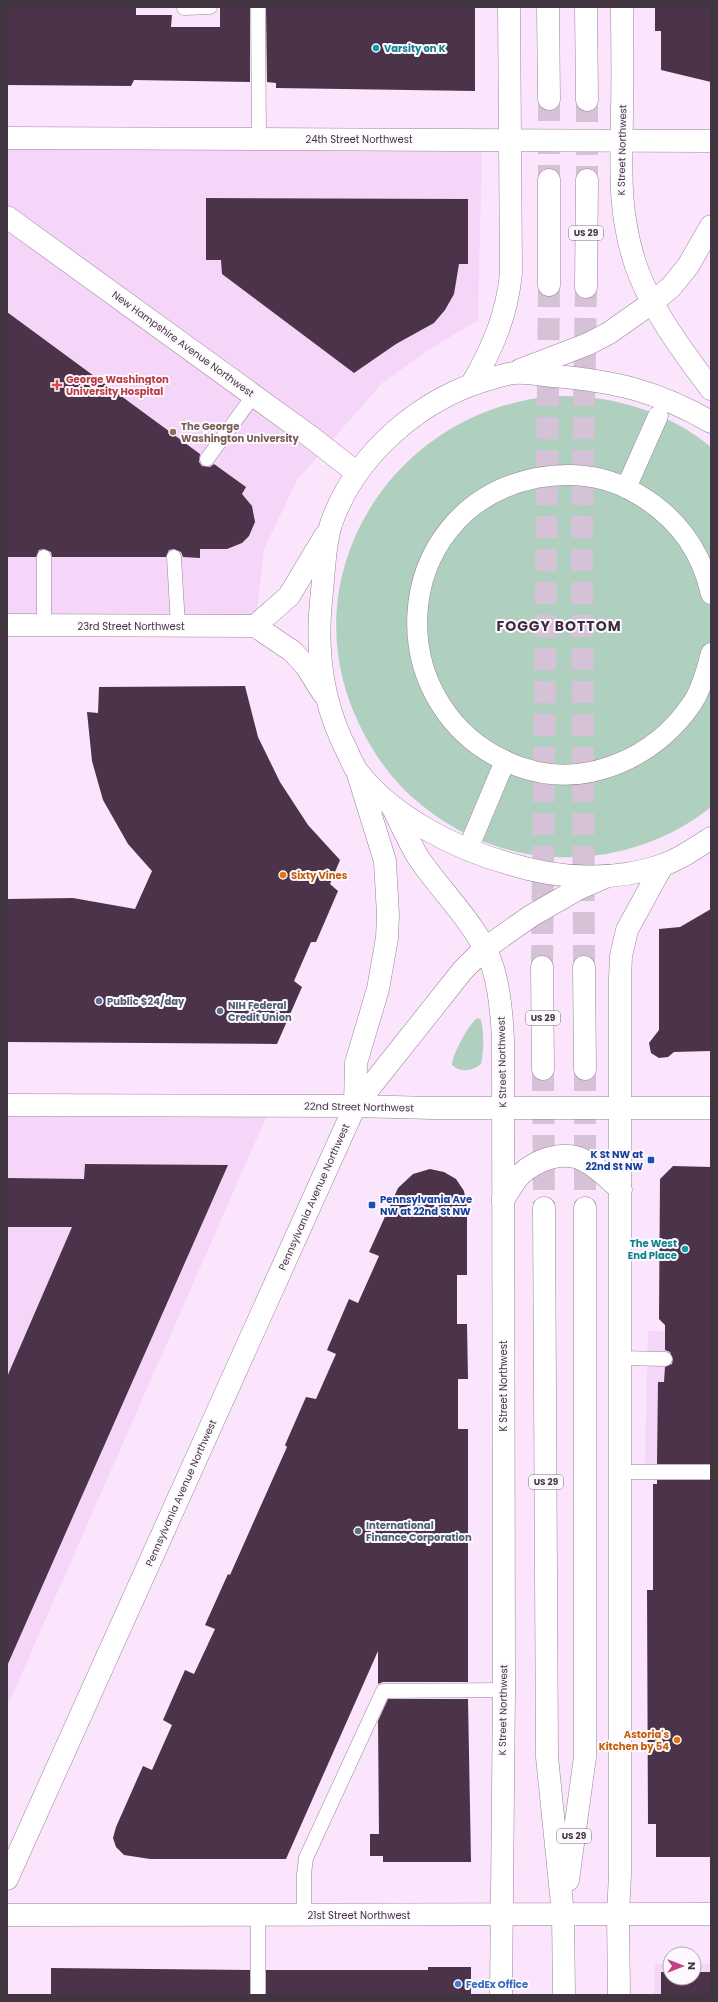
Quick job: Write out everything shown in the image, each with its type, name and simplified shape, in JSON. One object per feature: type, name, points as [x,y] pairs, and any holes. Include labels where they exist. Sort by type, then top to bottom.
[{"type":"main road","points":[[472,384],[494,344],[509,296],[511,273],[509,7]]},
{"type":"main road","points":[[548,7],[549,99]]},
{"type":"main road","points":[[586,7],[587,100]]},
{"type":"main road","name":"K Street Northwest","points":[[622,7],[620,179],[622,206],[627,235],[635,262],[653,302],[682,350],[711,389]]},
{"type":"main road","name":"24th Street Northwest","points":[[7,138],[711,141]]},
{"type":"main road","points":[[549,180],[549,285]]},
{"type":"main road","name":"US 29","points":[[586,287],[587,180]]},
{"type":"main road","name":"New Hampshire Avenue Northwest","points":[[7,217],[254,395],[356,473]]},
{"type":"main road","points":[[327,699],[306,666],[292,651],[256,626],[289,596],[330,526],[356,473],[376,450],[403,424],[431,405],[472,384],[515,373],[588,344],[609,333],[653,302],[671,287],[688,266],[711,226]]},
{"type":"main road","points":[[515,373],[613,382],[665,398],[711,422]]},
{"type":"main road","points":[[330,526],[319,620],[323,681],[327,699],[334,722],[356,770],[393,808],[441,837],[468,850],[500,862],[561,876],[608,876],[662,866],[683,856],[711,838]]},
{"type":"main road","name":"23rd Street Northwest","points":[[7,625],[256,626]]},
{"type":"main road","name":"Pennsylvania Avenue Northwest","points":[[355,1106],[356,1063],[378,989],[386,944],[388,915],[385,861],[356,770]]},
{"type":"main road","name":"K Street Northwest","points":[[393,808],[418,856],[470,927],[484,949],[493,968],[501,1014],[503,1108],[504,1690],[501,1995]]},
{"type":"main road","points":[[619,1995],[621,956],[627,930],[662,866]]},
{"type":"main road","name":"Pennsylvania Avenue Northwest","points":[[7,1879],[355,1106],[463,970],[484,949],[531,916],[578,889],[608,876]]},
{"type":"main road","name":"US 29","points":[[542,967],[543,1069]]},
{"type":"main road","points":[[584,967],[585,1069]]},
{"type":"main road","name":"22nd Street Northwest","points":[[7,1105],[711,1108]]},
{"type":"main road","points":[[503,1200],[521,1175],[532,1166],[550,1158],[578,1158],[590,1165],[621,1190]]},
{"type":"main road","name":"US 29","points":[[544,1208],[547,1757],[563,1914],[564,1995]]},
{"type":"main road","name":"US 29","points":[[563,1914],[585,1757],[585,1208]]},
{"type":"main road","name":"21st Street Northwest","points":[[7,1915],[711,1914]]},
{"type":"street","points":[[626,488],[658,416]]},
{"type":"street","points":[[711,594],[707,578],[698,555],[684,534],[668,515],[648,500],[626,488],[605,480],[578,475],[550,475],[523,481],[497,491],[474,506],[455,523],[439,544],[428,566],[418,605],[417,631],[420,657],[428,682],[440,706],[456,726],[476,744],[505,761],[528,769],[568,774],[608,768],[627,761],[650,747],[675,725],[694,701],[706,672],[711,653]]},
{"type":"street","points":[[473,837],[505,761]]},
{"type":"lane","points":[[184,8],[210,7]]},
{"type":"lane","points":[[258,7],[259,139]]},
{"type":"lane","points":[[207,459],[254,395]]},
{"type":"lane","points":[[44,557],[44,625]]},
{"type":"lane","points":[[174,557],[178,626]]},
{"type":"lane","points":[[620,1358],[665,1359]]},
{"type":"lane","points":[[620,1472],[711,1472]]},
{"type":"lane","points":[[304,1915],[304,1874],[306,1858],[383,1691],[504,1690]]},
{"type":"lane","points":[[258,1915],[258,1995]]},
{"type":"shaded area","name":"The George Washington University","points":[[482,146],[478,320],[430,349],[382,383],[297,480],[264,549],[255,626],[7,625],[7,148]]},
{"type":"shaded area","points":[[7,1105],[271,1106],[7,1707]]},
{"type":"shaded area","points":[[648,1331],[711,1333],[711,1464],[645,1464]]},
{"type":"shaded area","points":[[655,1964],[662,1964],[662,1986],[702,1986],[702,1964],[711,1964],[711,1995],[654,1995]]},
{"type":"green space","points":[[556,396],[598,398],[638,408],[658,415],[676,424],[694,434],[711,447],[711,807],[694,820],[656,839],[636,847],[595,856],[553,857],[503,848],[487,843],[456,829],[428,810],[407,792],[389,772],[373,750],[360,726],[341,669],[337,613],[347,559],[370,509],[403,466],[447,432],[498,407]]},
{"type":"green space","points":[[478,1018],[481,1020],[483,1036],[483,1053],[481,1064],[470,1070],[455,1068],[452,1065],[458,1047],[470,1025]]},
{"type":"building","points":[[7,7],[136,7],[136,15],[172,15],[171,27],[220,27],[220,7],[250,7],[250,82],[134,80],[131,86],[7,85]]},
{"type":"building","name":"Varsity on K","points":[[266,7],[475,7],[475,91],[276,88],[276,83],[267,82]]},
{"type":"building","points":[[655,7],[711,7],[711,82],[661,70],[661,31],[655,31]]},
{"type":"building","points":[[206,198],[468,199],[468,264],[459,264],[454,294],[445,310],[434,323],[396,344],[354,373],[222,274],[221,260],[206,260]]},
{"type":"building","name":"George Washington University Hospital","points":[[7,312],[200,454],[199,462],[202,466],[210,467],[214,464],[246,487],[242,494],[252,506],[255,522],[249,536],[242,543],[227,549],[200,549],[200,558],[183,557],[181,552],[174,549],[169,550],[166,557],[52,557],[51,552],[44,549],[39,550],[36,557],[7,557]]},
{"type":"building","points":[[245,686],[258,737],[280,782],[308,825],[340,860],[330,884],[338,891],[316,942],[311,942],[294,981],[302,987],[277,1044],[7,1042],[7,899],[73,898],[135,909],[152,871],[128,844],[103,800],[92,761],[87,712],[98,713],[99,687]]},
{"type":"building","points":[[711,909],[711,1051],[674,1052],[668,1057],[659,1058],[651,1053],[649,1043],[659,1030],[659,929],[680,927]]},
{"type":"building","points":[[85,1164],[228,1165],[7,1666],[7,1377],[72,1227],[7,1227],[7,1178],[84,1179]]},
{"type":"building","points":[[673,1166],[711,1167],[711,1464],[657,1464],[658,1382],[664,1382],[665,1367],[672,1364],[673,1359],[670,1352],[665,1350],[665,1325],[659,1319],[660,1179]]},
{"type":"building","name":"International Finance Corporation","points":[[430,1169],[444,1172],[456,1179],[464,1191],[467,1207],[467,1275],[457,1275],[457,1324],[467,1324],[468,1379],[458,1379],[458,1429],[468,1429],[468,1682],[383,1682],[378,1684],[378,1651],[286,1859],[150,1859],[124,1855],[116,1847],[113,1838],[116,1827],[143,1766],[152,1770],[172,1725],[163,1720],[185,1670],[194,1674],[215,1629],[205,1625],[228,1574],[230,1575],[287,1447],[285,1445],[306,1397],[316,1399],[336,1354],[327,1350],[349,1299],[358,1303],[379,1256],[369,1252],[398,1188],[413,1174]]},
{"type":"building","points":[[657,1480],[711,1480],[711,1857],[656,1857],[656,1824],[648,1824],[647,1590],[653,1590],[653,1484],[657,1484]]},
{"type":"building","points":[[388,1699],[468,1699],[471,1862],[383,1862],[383,1856],[370,1856],[370,1834],[379,1834],[378,1721]]},
{"type":"building","points":[[428,1967],[471,1967],[471,1995],[266,1995],[266,1970],[428,1970]]},
{"type":"building","points":[[51,1968],[250,1970],[250,1995],[51,1995]]},
{"type":"building","points":[[661,1972],[662,1986],[702,1986],[702,1972],[711,1972],[711,1995],[661,1995]]},
{"type":"tunnel","points":[[549,99],[549,180]]},
{"type":"tunnel","points":[[587,100],[587,180]]},
{"type":"tunnel","points":[[542,967],[549,285]]},
{"type":"tunnel","points":[[584,967],[582,535],[586,287]]},
{"type":"tunnel","points":[[543,1069],[544,1208]]},
{"type":"tunnel","points":[[585,1069],[585,1208]]},
{"type":"place","name":"Varsity on K","points":[[376,48]]},
{"type":"place","name":"George Washington University Hospital","points":[[57,385]]},
{"type":"place","name":"The George Washington University","points":[[173,432]]},
{"type":"place","name":"Sixty Vines","points":[[283,875]]},
{"type":"place","name":"Public $24/day","points":[[99,1001]]},
{"type":"place","name":"NIH Federal Credit Union","points":[[220,1011]]},
{"type":"place","name":"K St NW at 22nd St NW","points":[[651,1160]]},
{"type":"place","name":"Pennsylvania Ave NW at 22nd St NW","points":[[372,1205]]},
{"type":"place","name":"The West End Place","points":[[685,1249]]},
{"type":"place","name":"International Finance Corporation","points":[[358,1531]]},
{"type":"place","name":"Astoria's Kitchen by 54","points":[[677,1740]]},
{"type":"place","name":"FedEx Office","points":[[458,1984]]},
{"type":"district","name":"FOGGY BOTTOM","points":[[559,626]]}]
